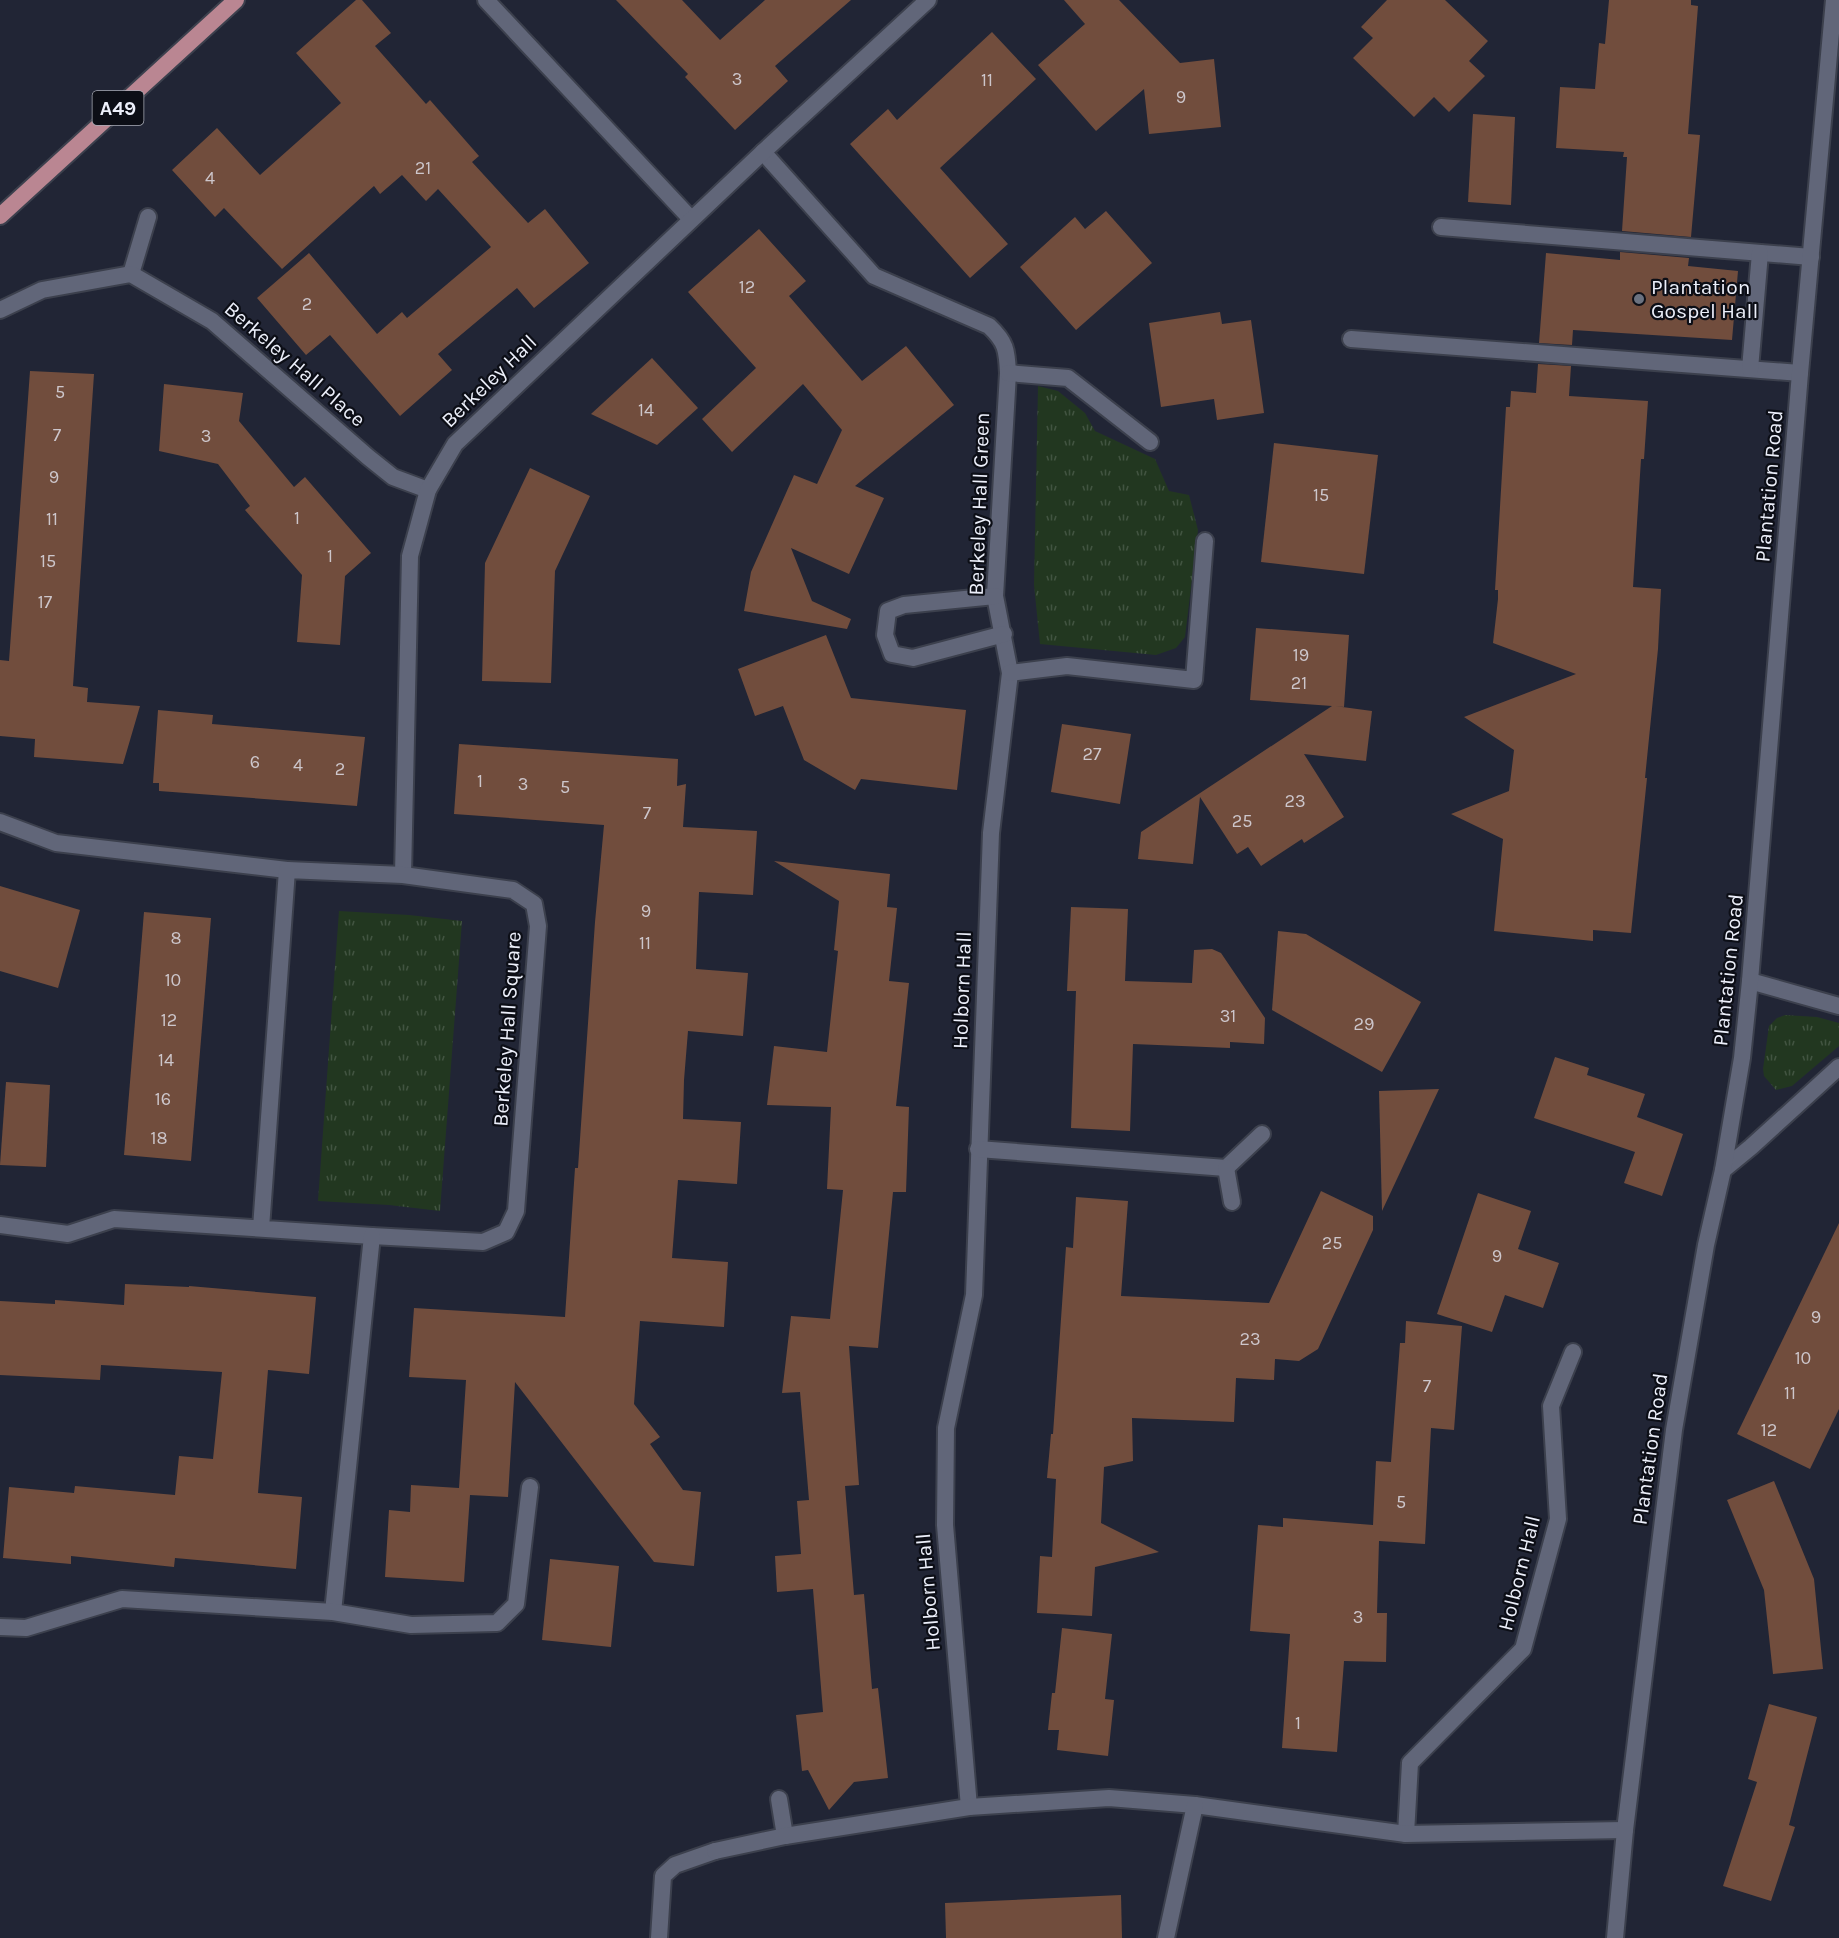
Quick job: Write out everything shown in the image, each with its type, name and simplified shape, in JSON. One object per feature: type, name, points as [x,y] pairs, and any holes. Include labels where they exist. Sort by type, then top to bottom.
[{"type":"main road","name":"A49","points":[[0,216],[236,0]]},
{"type":"street","points":[[486,0],[691,219]]},
{"type":"street","name":"Berkeley Hall","points":[[403,875],[410,556],[428,490],[455,444],[691,219],[928,0]]},
{"type":"street","name":"Plantation Road","points":[[1615,1938],[1625,1830],[1674,1430],[1742,1058],[1834,0]]},
{"type":"street","name":"Berkeley Hall Green","points":[[763,152],[874,276],[989,326],[1001,338],[1007,353],[1008,373],[995,596],[1010,673],[991,833]]},
{"type":"street","points":[[0,310],[42,290],[131,274],[148,217]]},
{"type":"street","points":[[1441,227],[1811,256]]},
{"type":"street","points":[[1750,369],[1760,253]]},
{"type":"street","name":"Berkeley Hall Place","points":[[131,274],[212,321],[393,477],[428,490]]},
{"type":"street","points":[[1351,339],[1800,373]]},
{"type":"street","points":[[1008,373],[1068,378],[1150,442]]},
{"type":"street","points":[[1010,673],[1067,666],[1194,680],[1205,541]]},
{"type":"street","points":[[995,596],[904,605],[888,611],[885,635],[892,654],[913,657],[1004,634]]},
{"type":"street","name":"Berkeley Hall Square","points":[[0,822],[56,843],[287,870],[403,875],[513,890],[534,904],[538,926],[516,1211],[506,1232],[483,1242],[114,1219],[68,1234],[0,1225]]},
{"type":"street","name":"Holborn Hall","points":[[969,1807],[945,1525],[946,1428],[974,1295],[991,833]]},
{"type":"street","points":[[261,1228],[287,870]]},
{"type":"street","points":[[1750,981],[1839,1006]]},
{"type":"street","points":[[1723,1170],[1839,1067]]},
{"type":"street","points":[[978,1149],[1226,1168],[1262,1134]]},
{"type":"street","points":[[1226,1168],[1232,1202]]},
{"type":"street","points":[[333,1612],[372,1236]]},
{"type":"street","name":"Holborn Hall","points":[[1406,1834],[1410,1762],[1523,1648],[1558,1519],[1551,1406],[1573,1352]]},
{"type":"street","points":[[0,1627],[26,1628],[122,1599],[333,1612],[411,1625],[497,1623],[516,1604],[530,1487]]},
{"type":"street","points":[[659,1938],[663,1876],[675,1865],[715,1851],[785,1836],[969,1807],[1108,1798],[1196,1805],[1406,1834],[1625,1830]]},
{"type":"street","points":[[779,1799],[785,1836]]},
{"type":"street","points":[[1166,1938],[1196,1805]]},
{"type":"green space","points":[[1038,386],[1058,391],[1085,413],[1095,431],[1155,459],[1169,491],[1189,495],[1198,530],[1185,637],[1176,648],[1156,655],[1040,644],[1034,585]]},
{"type":"green space","points":[[339,911],[462,921],[440,1211],[389,1205],[318,1201]]},
{"type":"green space","points":[[1785,1015],[1817,1017],[1839,1023],[1839,1046],[1792,1086],[1776,1090],[1764,1076],[1763,1069],[1769,1026],[1777,1018]]},
{"type":"building","points":[[356,0],[362,0],[391,33],[375,46],[426,104],[430,100],[479,156],[472,162],[528,223],[545,209],[589,263],[534,308],[517,288],[438,354],[452,370],[400,416],[330,335],[306,355],[257,298],[309,253],[377,334],[402,312],[407,318],[491,247],[438,189],[426,201],[402,175],[380,194],[374,186],[282,269],[224,208],[215,217],[172,170],[217,128],[260,175],[341,103],[296,53]]},
{"type":"building","points":[[616,0],[682,0],[720,40],[765,0],[851,0],[775,66],[788,81],[735,130],[685,77],[688,74]]},
{"type":"building","points":[[1064,0],[1119,0],[1180,63],[1214,59],[1221,127],[1149,134],[1144,89],[1096,131],[1038,65],[1085,24]]},
{"type":"building","points":[[1387,0],[1445,0],[1488,41],[1469,61],[1485,76],[1449,112],[1434,97],[1414,117],[1353,58],[1373,38],[1361,27]]},
{"type":"building","points":[[1609,0],[1691,0],[1691,5],[1698,6],[1688,134],[1700,135],[1691,237],[1622,231],[1627,157],[1623,157],[1624,152],[1556,148],[1560,87],[1595,89],[1599,43],[1605,44]]},
{"type":"building","points":[[992,32],[1036,79],[940,168],[1008,244],[970,278],[850,144],[888,109],[897,120]]},
{"type":"building","points":[[1473,114],[1515,117],[1511,205],[1468,202]]},
{"type":"building","points":[[1106,211],[1152,263],[1076,330],[1020,267],[1075,217],[1085,229]]},
{"type":"building","points":[[759,229],[806,281],[789,296],[862,381],[906,346],[954,405],[855,486],[884,498],[849,574],[791,548],[812,601],[851,619],[847,629],[744,611],[751,572],[794,475],[817,484],[842,430],[803,384],[732,452],[702,419],[756,368],[688,292]]},
{"type":"building","name":"Plantation Gospel Hall","points":[[1620,252],[1689,258],[1688,266],[1738,271],[1732,340],[1573,330],[1572,345],[1539,343],[1546,253],[1620,260]]},
{"type":"building","points":[[1220,312],[1222,324],[1251,320],[1264,413],[1217,420],[1214,399],[1161,407],[1149,323]]},
{"type":"building","points":[[652,358],[698,408],[657,445],[591,414]]},
{"type":"building","points":[[1538,364],[1571,366],[1569,396],[1648,401],[1644,459],[1641,459],[1633,587],[1661,589],[1658,649],[1645,778],[1647,778],[1631,933],[1593,930],[1593,941],[1494,931],[1503,839],[1451,814],[1509,791],[1514,750],[1464,717],[1576,674],[1493,643],[1498,599],[1498,590],[1495,590],[1506,407],[1510,407],[1511,391],[1536,393]]},
{"type":"building","points":[[30,371],[94,374],[73,686],[88,688],[87,702],[140,706],[123,764],[34,757],[35,739],[0,736],[0,660],[9,661]]},
{"type":"building","points":[[164,384],[243,393],[239,421],[294,487],[305,477],[371,553],[345,576],[340,645],[297,642],[302,575],[245,510],[250,506],[218,464],[159,451]]},
{"type":"building","points":[[1274,443],[1378,455],[1364,574],[1261,562]]},
{"type":"building","points":[[530,468],[590,496],[555,571],[551,683],[482,681],[485,563]]},
{"type":"building","points":[[1256,628],[1349,635],[1344,707],[1335,706],[1372,711],[1366,761],[1304,754],[1344,817],[1304,843],[1302,839],[1261,866],[1248,847],[1237,854],[1200,797],[1193,864],[1138,859],[1141,832],[1332,706],[1250,700]]},
{"type":"building","points":[[826,635],[851,698],[966,710],[957,790],[861,779],[855,790],[804,760],[783,706],[755,716],[738,669]]},
{"type":"building","points":[[158,710],[213,715],[212,724],[365,737],[357,806],[159,791],[159,783],[153,783]]},
{"type":"building","points":[[1062,724],[1131,734],[1120,804],[1051,792]]},
{"type":"building","points":[[459,744],[678,759],[677,786],[686,784],[683,827],[757,831],[753,895],[699,892],[696,969],[748,973],[743,1036],[688,1031],[684,1080],[683,1119],[741,1122],[737,1184],[678,1180],[672,1258],[728,1262],[724,1327],[640,1321],[634,1404],[660,1437],[650,1444],[683,1490],[701,1492],[694,1566],[654,1562],[515,1382],[508,1497],[470,1495],[464,1582],[385,1577],[389,1510],[410,1512],[411,1485],[459,1488],[466,1380],[409,1377],[414,1308],[565,1317],[575,1168],[578,1168],[604,825],[454,814]]},
{"type":"building","points":[[774,861],[890,874],[887,907],[897,908],[889,981],[909,983],[896,1106],[909,1107],[906,1192],[893,1192],[878,1348],[849,1346],[859,1485],[845,1486],[854,1595],[864,1594],[872,1689],[878,1688],[888,1778],[854,1782],[829,1810],[808,1770],[802,1771],[796,1715],[823,1712],[813,1589],[777,1592],[775,1556],[801,1554],[797,1501],[809,1500],[800,1392],[782,1393],[791,1316],[830,1319],[843,1190],[827,1189],[831,1107],[767,1105],[774,1046],[827,1052],[838,951],[834,950],[839,901]]},
{"type":"building","points":[[0,886],[80,910],[58,988],[0,971]]},
{"type":"building","points":[[1071,907],[1128,909],[1125,981],[1192,983],[1194,950],[1212,949],[1221,953],[1265,1018],[1264,1044],[1230,1042],[1230,1048],[1133,1044],[1130,1131],[1071,1128],[1076,991],[1067,991]]},
{"type":"building","points":[[144,912],[211,918],[191,1161],[124,1155]]},
{"type":"building","points":[[1278,931],[1306,934],[1421,1002],[1382,1072],[1272,1010]]},
{"type":"building","points":[[1555,1057],[1589,1068],[1587,1075],[1645,1094],[1637,1117],[1683,1134],[1662,1196],[1624,1183],[1635,1152],[1534,1118]]},
{"type":"building","points":[[6,1082],[50,1085],[46,1167],[0,1165]]},
{"type":"building","points":[[1439,1089],[1382,1211],[1379,1091]]},
{"type":"building","points":[[1321,1191],[1373,1216],[1373,1230],[1318,1349],[1299,1361],[1275,1359],[1274,1380],[1236,1378],[1234,1422],[1132,1418],[1133,1461],[1104,1467],[1101,1523],[1159,1552],[1095,1567],[1092,1616],[1037,1613],[1040,1556],[1052,1557],[1056,1479],[1047,1478],[1051,1434],[1053,1434],[1066,1247],[1073,1248],[1076,1197],[1128,1201],[1121,1296],[1269,1303]]},
{"type":"building","points":[[1478,1193],[1531,1211],[1518,1249],[1559,1263],[1543,1308],[1505,1295],[1492,1332],[1437,1314]]},
{"type":"building","points":[[1839,1223],[1839,1409],[1810,1469],[1737,1434]]},
{"type":"building","points":[[125,1284],[189,1286],[316,1297],[309,1374],[268,1370],[258,1493],[302,1497],[296,1569],[175,1558],[174,1567],[71,1556],[71,1564],[3,1558],[9,1487],[74,1493],[75,1486],[175,1495],[179,1456],[213,1459],[222,1372],[101,1365],[100,1380],[0,1375],[0,1301],[55,1304],[55,1300],[124,1305]]},
{"type":"building","points":[[1406,1321],[1462,1326],[1454,1430],[1431,1428],[1425,1544],[1379,1541],[1377,1613],[1387,1613],[1386,1662],[1344,1661],[1337,1752],[1282,1748],[1290,1634],[1250,1631],[1258,1525],[1283,1527],[1283,1518],[1373,1525],[1376,1461],[1391,1462],[1400,1343],[1405,1343]]},
{"type":"building","points":[[1774,1481],[1814,1579],[1823,1669],[1773,1674],[1764,1590],[1727,1500]]},
{"type":"building","points":[[550,1559],[619,1566],[611,1647],[542,1640]]},
{"type":"building","points":[[1062,1628],[1112,1634],[1105,1699],[1114,1700],[1108,1756],[1057,1750],[1059,1730],[1048,1730],[1052,1693],[1055,1693]]},
{"type":"building","points":[[1769,1704],[1817,1717],[1789,1825],[1795,1827],[1771,1901],[1723,1886],[1757,1782],[1748,1779]]},
{"type":"building","points":[[1121,1895],[1122,1938],[946,1938],[945,1903]]},
{"type":"place","name":"Plantation Gospel Hall","points":[[1639,299]]}]
